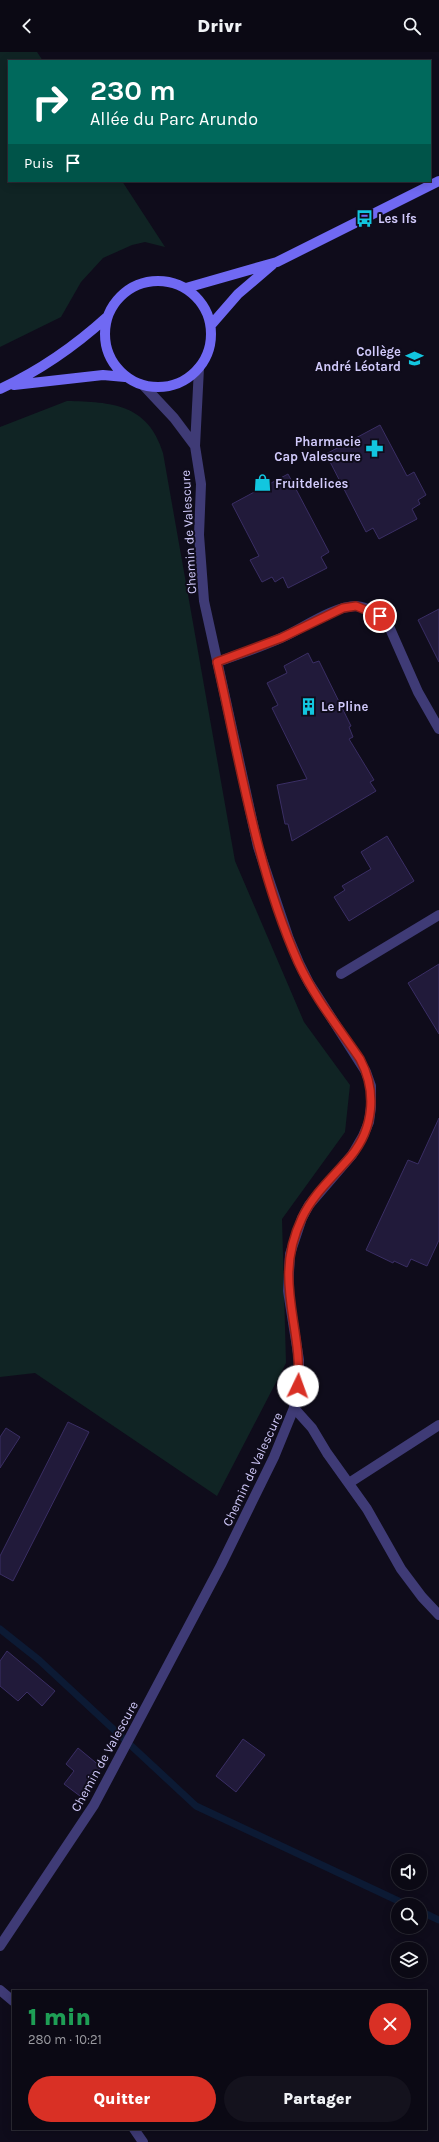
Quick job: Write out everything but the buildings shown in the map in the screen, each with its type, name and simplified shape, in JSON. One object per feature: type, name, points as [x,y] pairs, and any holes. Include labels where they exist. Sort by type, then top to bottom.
[{"type":"main road","points":[[186,288],[277,262],[439,181]]},
{"type":"main road","points":[[211,325],[238,294],[277,262]]},
{"type":"main road","points":[[160,280],[186,288],[198,298],[206,310],[211,325],[211,340],[207,355],[199,368],[188,378],[174,385],[159,388],[144,386],[125,377],[109,356],[105,344],[104,330],[107,317],[113,305],[122,294],[133,287],[146,282],[160,280]]},
{"type":"main road","points":[[4,387],[64,353],[107,317]]},
{"type":"main road","points":[[4,387],[88,376],[125,377]]},
{"type":"street","name":"Chemin de Valescure","points":[[0,1946],[94,1805],[221,1565],[274,1457],[294,1408],[297,1395],[299,1360],[288,1291],[290,1254],[302,1218],[309,1205],[352,1154],[363,1136],[369,1122],[371,1086],[366,1072],[360,1059],[309,983],[289,939],[258,847],[204,601],[199,535],[201,484],[195,446],[199,368]]},
{"type":"street","name":"Chemin de Valescure","points":[[144,386],[174,418],[195,446]]},
{"type":"street","points":[[217,662],[281,638],[343,608],[356,606],[368,609],[380,616],[388,624],[418,692],[439,729]]},
{"type":"street","points":[[341,974],[439,915]]},
{"type":"street","points":[[294,1408],[312,1428],[368,1509],[401,1570],[439,1615]]},
{"type":"street","points":[[349,1483],[439,1426]]},
{"type":"street","points":[[0,1990],[12,2000]]},
{"type":"street","points":[[135,2130],[143,2142]]},
{"type":"green space","points":[[0,52],[37,52],[42,60],[8,60],[8,182],[123,182],[165,247],[145,242],[132,245],[103,258],[81,282],[61,317],[0,347]]},
{"type":"green space","points":[[67,401],[113,405],[138,415],[148,424],[163,453],[235,861],[304,1022],[350,1085],[345,1132],[282,1219],[286,1363],[217,1496],[35,1373],[0,1377],[0,427]]},
{"type":"waterway","points":[[0,1629],[39,1660],[196,1806],[392,1898]]},
{"type":"waterway","points":[[427,1914],[439,1920]]},
{"type":"place","name":"Les Ifs","points":[[365,218]]},
{"type":"place","name":"Collège André Léotard","points":[[414,358]]},
{"type":"place","name":"Pharmacie Cap Valescure","points":[[374,448]]},
{"type":"place","name":"Fruitdelices","points":[[262,483]]},
{"type":"place","name":"Le Pline","points":[[308,706]]},
{"type":"route","points":[[298,1386],[299,1360],[288,1291],[290,1254],[302,1218],[309,1205],[352,1154],[363,1136],[369,1122],[371,1086],[360,1059],[309,983],[289,939],[258,847],[217,662],[281,638],[343,608],[356,606],[368,609],[380,616]]}]
